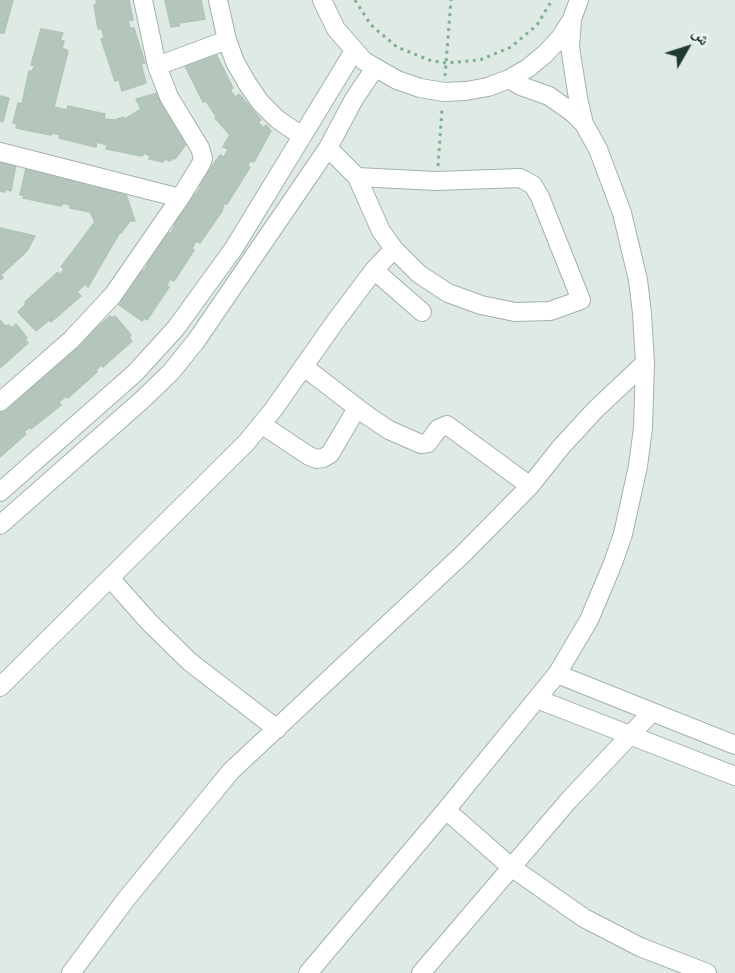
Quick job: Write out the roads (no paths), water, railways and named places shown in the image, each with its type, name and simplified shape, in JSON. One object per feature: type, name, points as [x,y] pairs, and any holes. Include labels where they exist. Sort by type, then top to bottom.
[{"type":"street","points":[[0,402],[93,319],[125,278],[201,164],[203,158],[200,148],[170,97],[157,66],[143,0]]},
{"type":"street","points":[[218,0],[227,40],[246,83],[277,119],[302,136]]},
{"type":"street","points":[[322,0],[336,29],[354,51],[375,68],[397,80],[444,92],[488,87],[510,79],[528,68],[560,38],[572,19],[579,0]]},
{"type":"street","points":[[308,973],[557,674],[589,620],[623,534],[631,503],[640,447],[645,363],[642,314],[631,246],[611,181],[584,124],[570,47],[572,19]]},
{"type":"street","points":[[157,66],[227,40]]},
{"type":"street","points":[[0,492],[112,394],[176,328],[234,248],[354,51]]},
{"type":"street","points":[[0,525],[171,372],[196,341],[328,148],[354,99],[375,68]]},
{"type":"street","points":[[510,79],[521,86],[549,96],[584,124]]},
{"type":"street","points":[[328,148],[357,177],[381,231],[394,249],[419,274],[448,293],[481,306],[515,312],[550,311],[581,300],[540,197],[533,185],[520,178],[436,181],[357,177]]},
{"type":"street","points":[[0,152],[180,198]]},
{"type":"street","points":[[0,687],[216,474],[261,424],[374,270],[394,249]]},
{"type":"street","points":[[374,270],[422,312]]},
{"type":"street","points":[[71,973],[127,898],[210,796],[248,754],[464,553],[530,486],[561,447],[596,409],[645,363]]},
{"type":"street","points":[[304,367],[389,430],[421,444],[428,443],[438,429],[447,425],[530,486]]},
{"type":"street","points":[[261,424],[309,456],[317,459],[323,458],[330,454],[357,408]]},
{"type":"street","points":[[110,578],[149,622],[190,662],[277,729]]},
{"type":"street","points":[[557,674],[735,745]]},
{"type":"street","points":[[537,699],[735,776]]},
{"type":"street","points":[[421,973],[511,867],[652,712]]},
{"type":"street","points":[[446,810],[511,867],[558,901],[640,947],[707,973]]}]
